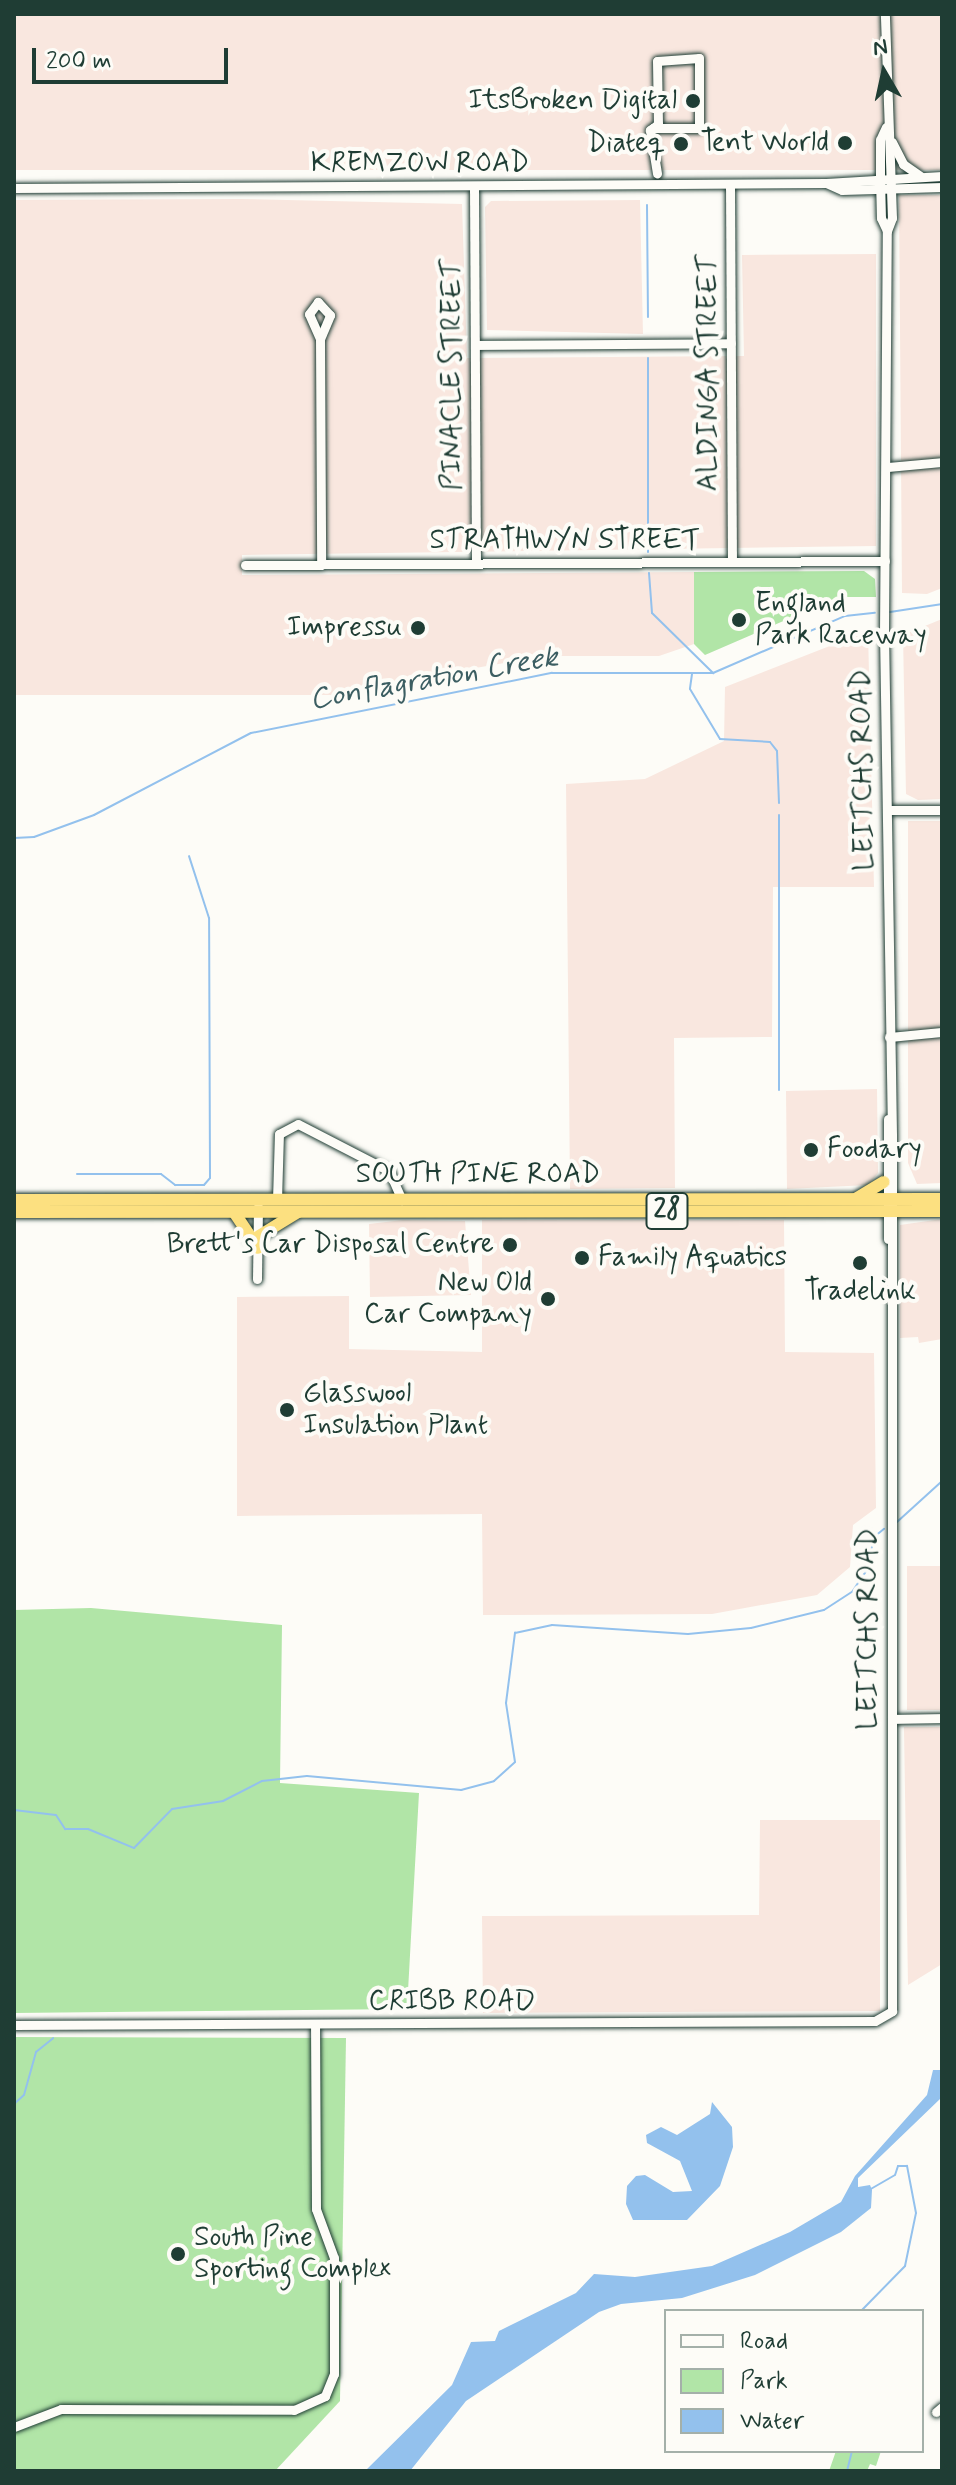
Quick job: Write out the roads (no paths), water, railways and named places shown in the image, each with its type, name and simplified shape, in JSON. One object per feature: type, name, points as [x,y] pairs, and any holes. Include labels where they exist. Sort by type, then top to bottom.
[{"type":"highway","points":[[854,1200],[884,1182]]},
{"type":"highway","name":"SOUTH PINE ROAD","points":[[14,1200],[258,1206],[298,1212],[569,1206],[888,1205],[942,1199]]},
{"type":"highway","name":"SOUTH PINE ROAD","points":[[14,1212],[234,1212],[277,1200],[402,1200],[569,1206]]},
{"type":"highway","name":"SOUTH PINE ROAD","points":[[697,1205],[854,1200],[942,1211]]},
{"type":"highway","points":[[234,1212],[258,1242],[298,1212]]},
{"type":"street","name":"LEITCHS ROAD","points":[[885,14],[885,561],[894,1999],[889,2016]]},
{"type":"street","points":[[653,128],[699,128],[699,58],[657,61],[658,124],[653,128],[651,154],[657,173]]},
{"type":"street","name":"LEITCHS ROAD","points":[[886,127],[890,139],[886,183]]},
{"type":"street","points":[[890,139],[903,164],[920,176]]},
{"type":"street","name":"KREMZOW ROAD","points":[[886,183],[920,176],[942,176]]},
{"type":"street","name":"KREMZOW ROAD","points":[[14,188],[826,183],[942,187]]},
{"type":"street","name":"ALDINGA STREET","points":[[730,184],[732,562]]},
{"type":"street","name":"PINACLE STREET","points":[[474,186],[476,564]]},
{"type":"street","points":[[320,339],[321,565]]},
{"type":"street","points":[[475,345],[731,343]]},
{"type":"street","points":[[887,467],[942,462]]},
{"type":"street","name":"STRATHWYN STREET","points":[[245,565],[885,561]]},
{"type":"street","points":[[887,810],[942,810]]},
{"type":"street","points":[[889,1037],[942,1032]]},
{"type":"street","name":"LEITCHS ROAD","points":[[888,1205],[884,1182],[889,1115]]},
{"type":"street","points":[[277,1200],[279,1134],[298,1124],[389,1171],[402,1200]]},
{"type":"street","points":[[257,1279],[258,1206]]},
{"type":"street","points":[[892,1719],[942,1718]]},
{"type":"street","name":"CRIBB ROAD","points":[[14,2025],[875,2021],[889,2016]]},
{"type":"street","points":[[14,2427],[61,2409],[294,2410],[325,2396],[334,2374],[334,2258],[316,2209],[315,2025]]},
{"type":"water","points":[[933,2070],[942,2070],[940,2099],[858,2178],[858,2187],[870,2185],[871,2208],[841,2232],[755,2275],[682,2298],[621,2304],[599,2312],[466,2401],[410,2471],[365,2471],[452,2385],[471,2342],[495,2341],[499,2331],[576,2293],[594,2274],[635,2277],[712,2266],[790,2232],[841,2202],[855,2176],[927,2095]]},
{"type":"water","points":[[712,2102],[732,2127],[733,2147],[720,2186],[687,2220],[633,2220],[626,2204],[627,2186],[636,2176],[645,2175],[673,2192],[692,2191],[680,2161],[647,2143],[646,2135],[661,2127],[677,2135],[710,2114]]},
{"type":"waterway","points":[[647,205],[648,317]]},
{"type":"waterway","points":[[648,358],[648,552]]},
{"type":"waterway","points":[[649,573],[652,613],[713,673]]},
{"type":"waterway","name":"Conflagration Creek","points":[[890,612],[942,604]]},
{"type":"waterway","name":"Conflagration Creek","points":[[14,838],[34,837],[94,815],[251,733],[552,673],[713,673],[845,616],[875,613]]},
{"type":"waterway","points":[[692,674],[690,689],[720,739],[770,742],[777,751],[779,803]]},
{"type":"waterway","points":[[779,815],[779,1090]]},
{"type":"waterway","points":[[77,1174],[161,1174],[175,1185],[204,1185],[210,1178],[209,918],[189,856]]},
{"type":"waterway","points":[[897,1522],[942,1481]]},
{"type":"waterway","points":[[14,1810],[56,1815],[65,1829],[88,1829],[134,1848],[172,1809],[223,1801],[262,1781],[307,1776],[461,1790],[494,1781],[515,1762],[506,1703],[515,1633],[552,1625],[688,1634],[751,1628],[824,1610],[852,1592],[867,1570],[874,1537],[884,1529]]},
{"type":"waterway","points":[[14,2104],[24,2095],[36,2052],[53,2038]]},
{"type":"waterway","points":[[863,2309],[905,2266],[916,2213],[907,2166],[898,2166],[895,2175],[869,2190]]},
{"type":"waterway","points":[[847,2471],[852,2453]]},
{"type":"place","name":"ItsBroken Digital","points":[[693,101]]},
{"type":"place","name":"Tent World","points":[[845,143]]},
{"type":"place","name":"Diateq","points":[[681,144]]},
{"type":"place","name":"England Park Raceway","points":[[739,620]]},
{"type":"place","name":"Impressu","points":[[418,628]]},
{"type":"place","name":"Foodary","points":[[811,1150]]},
{"type":"place","name":"Brett's Car Disposal Centre","points":[[510,1245]]},
{"type":"place","name":"Family Aquatics","points":[[582,1258]]},
{"type":"place","name":"Tradelink","points":[[860,1263]]},
{"type":"place","name":"New Old Car Company","points":[[548,1299]]},
{"type":"place","name":"Glasswool Insulation Plant","points":[[287,1410]]},
{"type":"place","name":"South Pine Sporting Complex","points":[[178,2254]]}]
